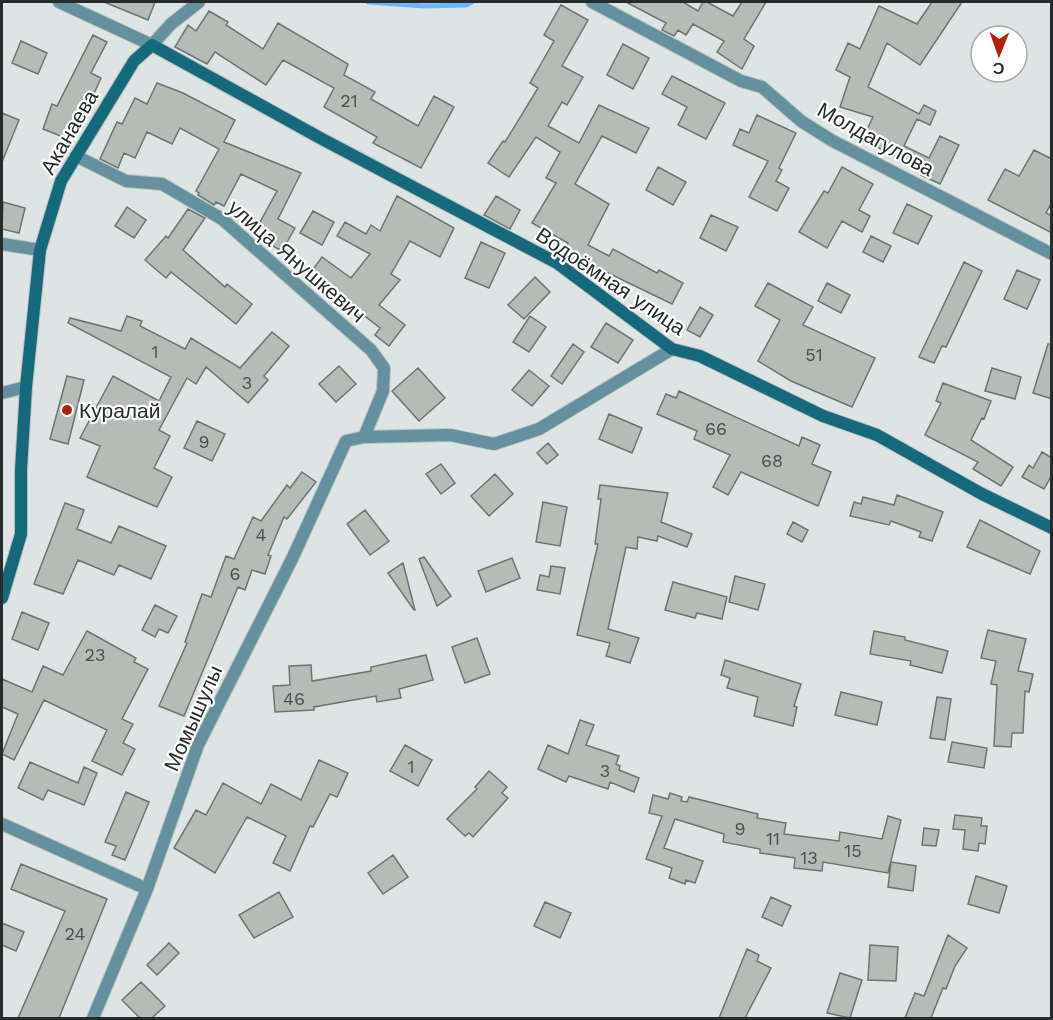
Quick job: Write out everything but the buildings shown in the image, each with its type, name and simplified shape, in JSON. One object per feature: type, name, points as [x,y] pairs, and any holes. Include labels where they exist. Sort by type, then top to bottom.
[{"type":"street","name":"Водоёмная улица","points":[[59,2],[152,45],[322,140],[556,263],[672,349],[700,356],[823,416],[877,435],[982,494],[1052,528]]},
{"type":"street","name":"Аканаева","points":[[2,598],[21,534],[26,387],[40,250],[61,181],[134,61],[171,24],[199,2]]},
{"type":"street","name":"Молдагулова","points":[[592,2],[741,81],[762,87],[801,121],[831,140],[1052,254]]},
{"type":"street","name":"улица Янушкевич","points":[[76,156],[126,182],[162,184],[222,219],[371,350],[384,368],[383,392],[364,437]]},
{"type":"street","points":[[2,244],[40,250]]},
{"type":"street","points":[[364,437],[450,435],[494,444],[539,429],[672,349]]},
{"type":"street","points":[[2,393],[26,387]]},
{"type":"street","name":"Момышулы","points":[[93,1018],[147,889],[198,745],[292,559],[346,441],[364,437]]},
{"type":"street","points":[[2,824],[147,889]]},
{"type":"waterway","points":[[368,2],[425,6],[466,5],[472,2]]},
{"type":"place","name":"Куралай","points":[[67,410]]}]
